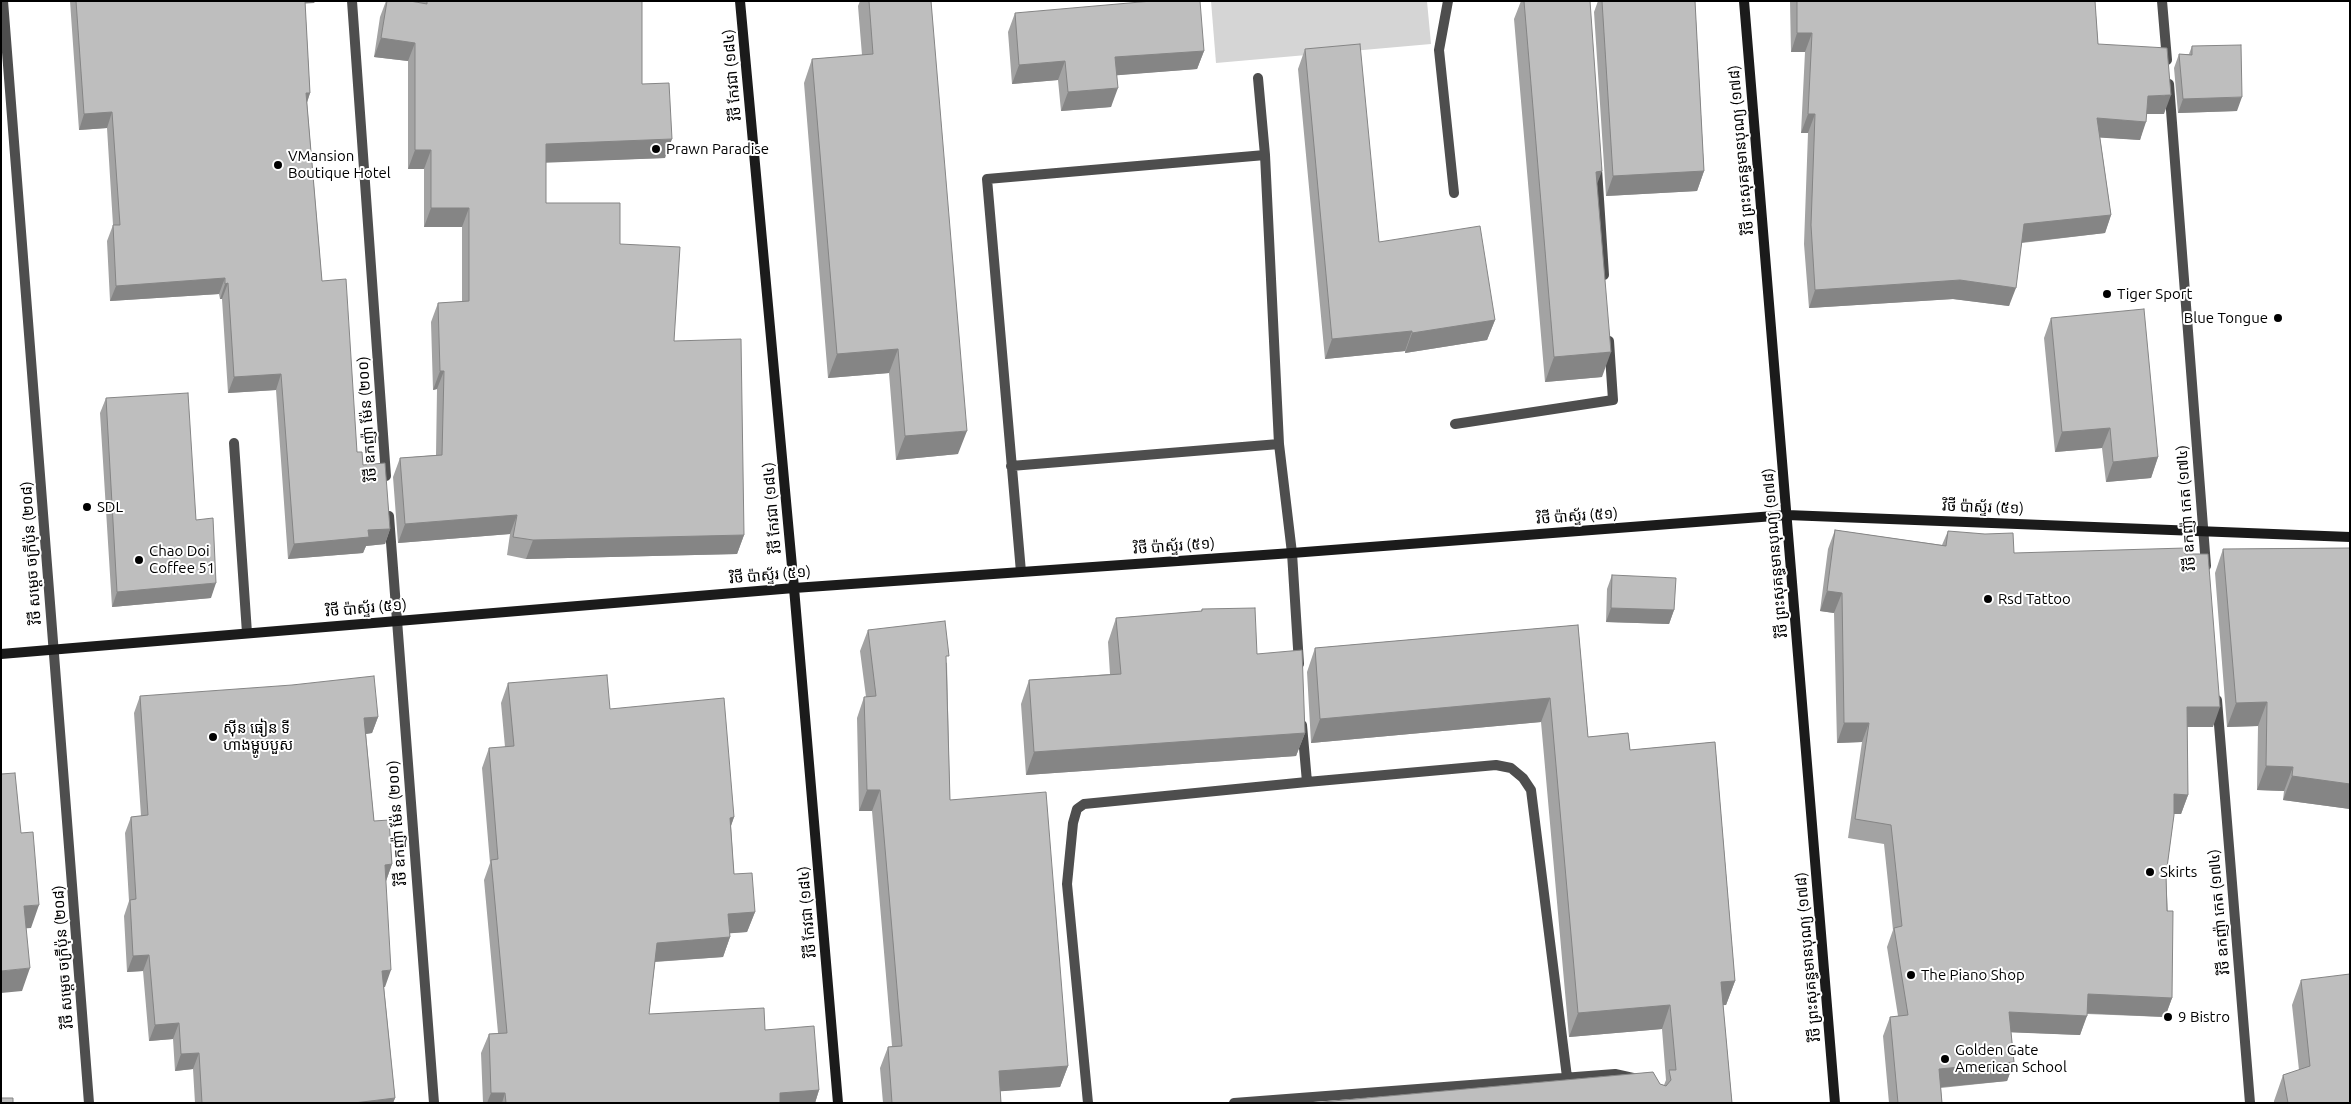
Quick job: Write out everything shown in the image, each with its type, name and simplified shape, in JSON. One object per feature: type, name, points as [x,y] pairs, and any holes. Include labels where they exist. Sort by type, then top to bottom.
[{"type":"street","name":"វិថី សម្តេច ចក្រីប៉ុន (២០៨)","points":[[3,1],[89,1103]]},
{"type":"street","name":"វិថី ឧកញ៉ា ម៉ែន (២០០)","points":[[352,1],[387,483]]},
{"type":"street","name":"វិថី កែវជា (១៨៤)","points":[[740,1],[794,588],[838,1103]]},
{"type":"street","points":[[1448,1],[1439,50],[1454,193]]},
{"type":"street","name":"វិថី ព្រះសុគន្ធមានបុណ្យ (១៧៨)","points":[[1744,1],[1835,1103]]},
{"type":"street","name":"វិថី ឧកញ៉ា កេត (១៧៤)","points":[[2162,1],[2207,580]]},
{"type":"street","points":[[1258,78],[1265,155],[1279,444],[1292,553],[1299,675]]},
{"type":"street","points":[[1021,572],[987,179],[1265,155]]},
{"type":"street","points":[[1596,162],[1605,281]]},
{"type":"street","points":[[1455,424],[1613,400],[1608,331]]},
{"type":"street","points":[[234,443],[247,633]]},
{"type":"street","points":[[1011,466],[1279,444]]},
{"type":"street","name":"វិថី ឧកញ៉ា ម៉ែន (២០០)","points":[[388,503],[434,1103]]},
{"type":"street","name":"វិថី ប៉ាស្ទ័រ (៥១)","points":[[1,654],[794,588],[1292,553],[1787,514],[2350,537]]},
{"type":"street","name":"វិថី ឧកញ៉ា កេត (១៧៤)","points":[[2216,689],[2250,1103]]},
{"type":"street","points":[[1302,714],[1307,782]]},
{"type":"street","points":[[1088,1103],[1067,884],[1072,823],[1076,809],[1084,804],[1496,765],[1511,768],[1523,778],[1531,790],[1567,1077]]},
{"type":"street","points":[[1234,1103],[1343,1099],[1615,1074],[1639,1079],[1644,1084]]},
{"type":"shaded area","points":[[1211,1],[1427,1],[1431,44],[1216,63]]},
{"type":"building","points":[[76,1],[305,1],[310,93],[306,93],[322,281],[346,279],[357,452],[362,452],[363,465],[385,463],[390,529],[368,530],[369,537],[294,544],[281,374],[234,377],[228,283],[225,284],[225,278],[116,286],[113,225],[120,225],[112,112],[84,114]]},
{"type":"building","points":[[387,1],[410,1],[427,4],[427,1],[642,1],[642,84],[669,83],[672,139],[546,144],[546,203],[620,203],[620,244],[680,247],[674,341],[741,339],[744,535],[533,540],[513,537],[517,515],[405,524],[400,458],[442,455],[444,371],[440,371],[438,303],[469,301],[469,208],[431,208],[431,150],[415,150],[415,43],[381,38]]},
{"type":"building","points":[[869,1],[931,1],[967,431],[905,436],[898,349],[837,354],[812,59],[873,54]]},
{"type":"building","points":[[1152,1],[1200,1],[1204,51],[1115,57],[1118,88],[1068,92],[1065,61],[1019,65],[1015,13]]},
{"type":"building","points":[[1524,1],[1590,1],[1602,171],[1596,172],[1611,352],[1554,357]]},
{"type":"building","points":[[1602,1],[1695,1],[1704,171],[1613,176]]},
{"type":"building","points":[[1797,1],[2095,1],[2098,44],[2167,48],[2171,95],[2148,96],[2146,122],[2097,118],[2111,215],[2024,224],[2016,288],[1960,280],[1815,290],[1811,225],[1815,114],[1808,114],[1812,33],[1797,33]]},
{"type":"building","points":[[1360,44],[1379,242],[1480,226],[1495,320],[1412,333],[1412,331],[1332,339],[1305,49]]},
{"type":"building","points":[[2241,45],[2242,97],[2183,99],[2179,54],[2192,55],[2192,46]]},
{"type":"building","points":[[2144,309],[2158,457],[2113,462],[2110,428],[2062,432],[2051,318]]},
{"type":"building","points":[[188,393],[196,520],[213,518],[216,583],[117,592],[106,398]]},
{"type":"building","points":[[1835,530],[1946,546],[1948,531],[1985,534],[2013,533],[2014,553],[2185,548],[2185,554],[2208,554],[2220,707],[2187,707],[2188,795],[2174,794],[2174,815],[2166,875],[2167,911],[2173,911],[2172,998],[2088,994],[2087,1016],[2009,1012],[2014,1062],[1939,1069],[1942,1103],[1898,1103],[1890,1017],[1908,1015],[1894,928],[1902,926],[1891,825],[1855,819],[1869,723],[1844,723],[1842,593],[1827,591]]},
{"type":"building","points":[[2350,548],[2350,784],[2292,776],[2293,767],[2266,766],[2267,702],[2236,703],[2223,549]]},
{"type":"building","points":[[1612,575],[1676,578],[1674,610],[1611,608]]},
{"type":"building","points":[[1255,608],[1257,654],[1302,650],[1305,733],[1034,752],[1029,680],[1121,674],[1116,618],[1202,611],[1202,609]]},
{"type":"building","points":[[945,621],[949,656],[946,656],[950,800],[1046,792],[1068,1066],[999,1071],[1001,1103],[892,1103],[888,1047],[902,1046],[880,790],[867,790],[864,697],[876,696],[868,630]]},
{"type":"building","points":[[1578,625],[1588,737],[1628,733],[1630,750],[1715,742],[1735,981],[1721,982],[1732,1103],[1311,1103],[1653,1072],[1660,1084],[1666,1086],[1671,1080],[1669,1070],[1676,1070],[1670,1005],[1578,1013],[1550,698],[1320,719],[1315,648]]},
{"type":"building","points":[[607,675],[610,709],[724,698],[734,817],[730,818],[734,874],[752,873],[755,912],[728,914],[730,937],[657,943],[649,1014],[764,1008],[765,1030],[814,1026],[819,1090],[780,1093],[780,1103],[506,1103],[505,1093],[491,1093],[489,1034],[507,1033],[491,860],[498,859],[489,748],[514,746],[508,683]]},
{"type":"building","points":[[374,676],[378,717],[364,718],[374,821],[389,820],[392,864],[385,865],[391,970],[382,971],[395,1098],[354,1103],[202,1103],[199,1053],[181,1054],[179,1023],[155,1025],[149,955],[133,956],[130,900],[136,899],[131,817],[148,815],[140,696],[292,685]]},
{"type":"building","points":[[15,773],[21,833],[33,832],[39,905],[24,906],[30,968],[1,971],[1,774]]},
{"type":"building","points":[[2350,974],[2350,1103],[2288,1103],[2283,1075],[2310,1066],[2301,980]]},
{"type":"building","points":[[1,1098],[13,1098],[13,1103],[1,1103]]},
{"type":"place","name":"Prawn Paradise","points":[[656,149]]},
{"type":"place","name":"VMansion Boutique Hotel","points":[[278,165]]},
{"type":"place","name":"Tiger Sport","points":[[2107,294]]},
{"type":"place","name":"Blue Tongue","points":[[2278,318]]},
{"type":"place","name":"SDL","points":[[87,507]]},
{"type":"place","name":"Chao Doi Coffee 51","points":[[139,560]]},
{"type":"place","name":"Rsd Tattoo","points":[[1988,599]]},
{"type":"place","name":"ស៊ីន ធៀន ទី ហាងម្ហូបបួស","points":[[213,737]]},
{"type":"place","name":"Skirts","points":[[2150,872]]},
{"type":"place","name":"The Piano Shop","points":[[1911,975]]},
{"type":"place","name":"9 Bistro","points":[[2168,1017]]},
{"type":"place","name":"Golden Gate American School","points":[[1945,1059]]}]
